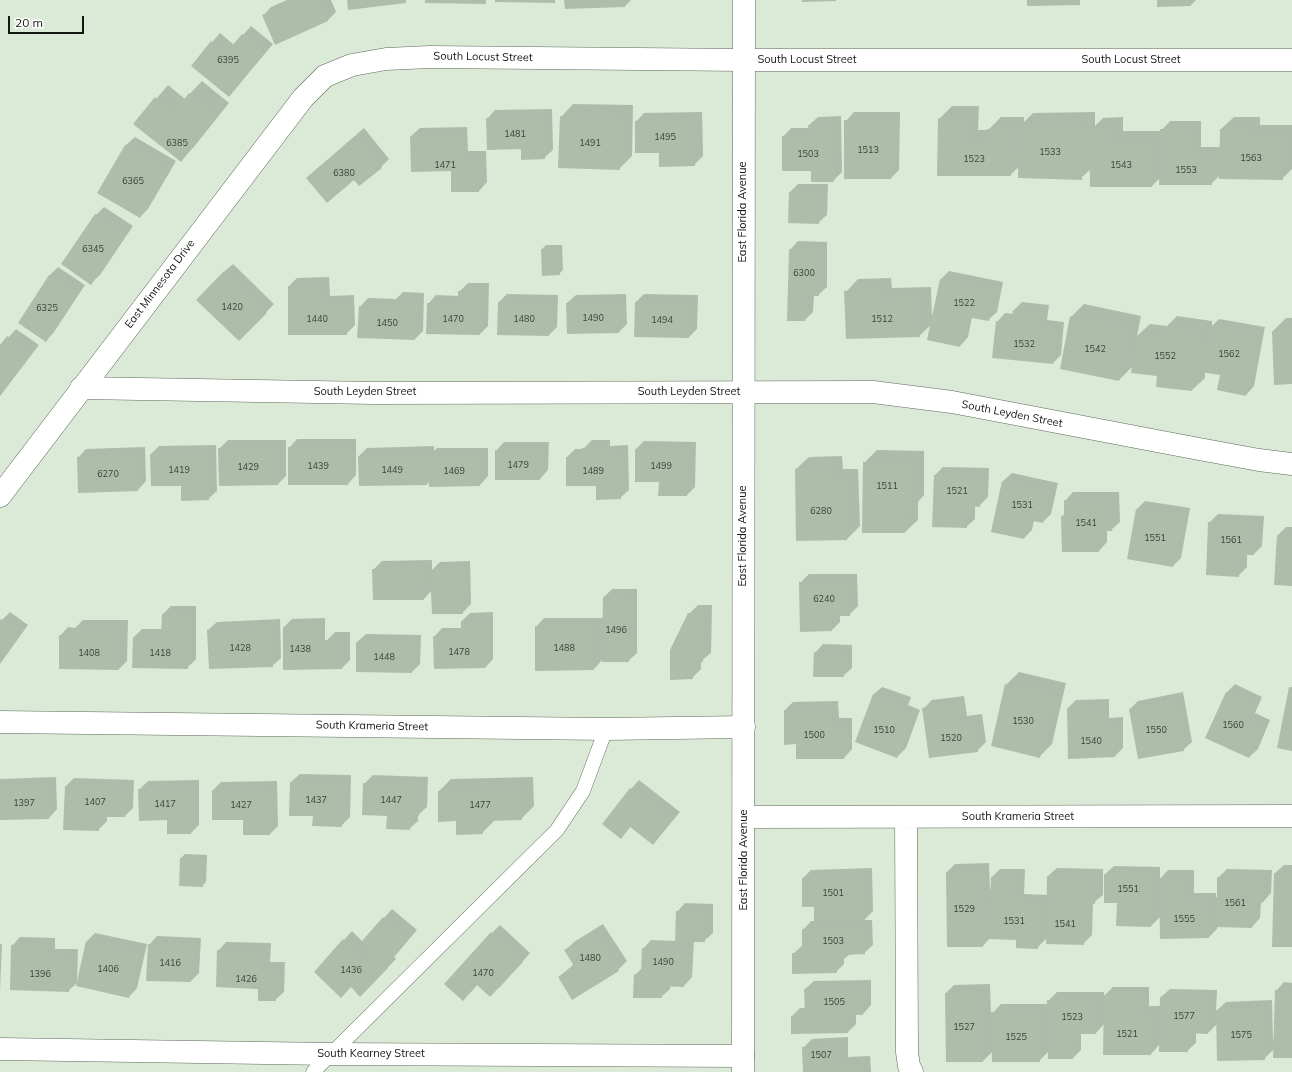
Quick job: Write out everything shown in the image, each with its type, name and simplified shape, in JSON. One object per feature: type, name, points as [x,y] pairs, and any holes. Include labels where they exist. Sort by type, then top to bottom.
[{"type":"street","name":"East Florida Avenue","points":[[743,1064],[744,727],[742,392],[744,0]]},
{"type":"street","name":"South Locust Street","points":[[325,76],[352,65],[386,59],[430,56],[743,60],[1292,60]]},
{"type":"street","name":"East Minnesota Drive","points":[[0,496],[80,388],[280,126],[303,98],[325,76]]},
{"type":"street","name":"South Leyden Street","points":[[80,388],[374,393],[873,392],[909,395],[1259,460],[1292,464]]},
{"type":"street","name":"South Krameria Street","points":[[0,722],[606,728],[744,727]]},
{"type":"street","name":"South Krameria Street","points":[[744,817],[1292,816]]},
{"type":"street","points":[[906,817],[908,1052],[909,1066],[912,1072]]},
{"type":"street","name":"South Kearney Street","points":[[0,1049],[330,1054],[743,1064]]},
{"type":"lane","points":[[314,1072],[330,1054],[557,830],[583,791],[606,728]]},
{"type":"building","points":[[295,0],[319,0],[328,21],[275,45],[262,15]]},
{"type":"building","points":[[347,0],[406,0],[406,3],[348,10]]},
{"type":"building","points":[[425,0],[486,0],[486,4],[425,3]]},
{"type":"building","points":[[495,0],[555,0],[555,3],[495,2]]},
{"type":"building","points":[[564,0],[625,0],[625,7],[565,9]]},
{"type":"building","points":[[802,0],[836,0],[836,1],[802,2]]},
{"type":"building","points":[[1027,0],[1080,0],[1080,5],[1027,6]]},
{"type":"building","points":[[1157,0],[1191,0],[1191,6],[1157,7]]},
{"type":"building","points":[[242,34],[265,53],[229,97],[191,66],[211,41],[226,53]]},
{"type":"building","points":[[189,93],[217,116],[181,162],[133,124],[155,97],[174,112]]},
{"type":"building","points":[[560,116],[621,118],[620,170],[558,168]]},
{"type":"building","points":[[544,117],[545,159],[521,160],[521,149],[487,150],[486,118]]},
{"type":"building","points":[[938,118],[967,119],[966,142],[987,142],[987,129],[1012,130],[1011,176],[937,176]]},
{"type":"building","points":[[694,120],[695,166],[659,167],[659,153],[635,153],[635,121]]},
{"type":"building","points":[[844,120],[892,120],[891,179],[844,179]]},
{"type":"building","points":[[833,124],[834,182],[811,182],[811,171],[782,171],[782,136],[809,136],[808,125]]},
{"type":"building","points":[[1056,124],[1083,125],[1082,180],[1018,178],[1019,125],[1056,126]]},
{"type":"building","points":[[1160,129],[1194,129],[1194,155],[1212,155],[1212,185],[1159,185]]},
{"type":"building","points":[[1220,129],[1248,129],[1248,137],[1283,138],[1283,180],[1219,179]]},
{"type":"building","points":[[1089,130],[1111,130],[1111,143],[1152,143],[1152,187],[1090,187]]},
{"type":"building","points":[[459,135],[460,159],[478,159],[479,192],[451,192],[451,171],[411,172],[410,136]]},
{"type":"building","points":[[355,136],[382,168],[359,186],[354,180],[327,203],[306,178]]},
{"type":"building","points":[[125,145],[168,169],[140,218],[97,193]]},
{"type":"building","points":[[789,192],[820,192],[819,224],[788,223]]},
{"type":"building","points":[[95,214],[125,235],[91,285],[61,264]]},
{"type":"building","points":[[559,248],[560,275],[542,276],[541,249]]},
{"type":"building","points":[[789,249],[819,250],[819,296],[806,296],[805,321],[787,321]]},
{"type":"building","points":[[224,271],[267,313],[239,341],[196,300]]},
{"type":"building","points":[[49,275],[77,293],[46,342],[18,323]]},
{"type":"building","points":[[940,279],[995,290],[989,321],[966,317],[960,347],[927,340]]},
{"type":"building","points":[[321,285],[322,304],[346,303],[347,335],[288,335],[288,286]]},
{"type":"building","points":[[879,290],[879,300],[918,299],[920,337],[846,339],[844,291]]},
{"type":"building","points":[[458,291],[481,291],[480,335],[426,334],[427,303],[458,304]]},
{"type":"building","points":[[393,300],[417,301],[415,340],[357,338],[359,306],[393,308]]},
{"type":"building","points":[[498,302],[550,303],[549,336],[497,335]]},
{"type":"building","points":[[618,302],[619,333],[567,334],[566,303]]},
{"type":"building","points":[[635,302],[690,303],[689,338],[634,337]]},
{"type":"building","points":[[1013,310],[1041,313],[1039,328],[1057,330],[1053,364],[992,358],[996,321],[1012,323]]},
{"type":"building","points":[[1070,316],[1129,328],[1119,381],[1060,369]]},
{"type":"building","points":[[1210,326],[1257,335],[1246,396],[1217,390],[1220,375],[1201,372]]},
{"type":"building","points":[[1164,328],[1200,333],[1192,391],[1156,387],[1157,376],[1131,373],[1136,336],[1162,340]]},
{"type":"building","points":[[1292,330],[1292,384],[1274,385],[1272,331]]},
{"type":"building","points":[[7,336],[31,354],[0,396],[0,345]]},
{"type":"building","points":[[288,447],[348,447],[348,485],[288,485]]},
{"type":"building","points":[[218,448],[278,448],[278,485],[219,486]]},
{"type":"building","points":[[582,448],[602,448],[602,454],[620,453],[621,499],[596,500],[596,486],[566,486],[566,457],[582,457]]},
{"type":"building","points":[[635,449],[688,450],[687,496],[658,496],[659,482],[635,482]]},
{"type":"building","points":[[495,450],[541,450],[540,480],[495,480]]},
{"type":"building","points":[[208,453],[209,500],[181,501],[181,486],[151,486],[150,454]]},
{"type":"building","points":[[426,454],[427,485],[359,486],[358,456]]},
{"type":"building","points":[[137,455],[138,491],[78,493],[77,457]]},
{"type":"building","points":[[428,456],[480,456],[480,486],[429,487]]},
{"type":"building","points":[[863,462],[912,463],[912,509],[905,509],[905,533],[862,533]]},
{"type":"building","points":[[830,468],[831,482],[846,481],[847,540],[796,541],[795,469]]},
{"type":"building","points":[[934,475],[981,476],[980,507],[967,506],[967,528],[932,527]]},
{"type":"building","points":[[1002,481],[1050,491],[1043,523],[1028,520],[1024,539],[991,532]]},
{"type":"building","points":[[1064,500],[1111,500],[1112,531],[1099,531],[1099,552],[1062,552],[1061,516],[1064,516]]},
{"type":"building","points":[[1136,509],[1182,516],[1173,567],[1127,559]]},
{"type":"building","points":[[1208,522],[1256,524],[1254,555],[1240,555],[1239,577],[1206,575]]},
{"type":"building","points":[[1277,535],[1292,536],[1292,586],[1274,585]]},
{"type":"building","points":[[424,568],[424,600],[373,600],[372,569]]},
{"type":"building","points":[[462,569],[463,614],[432,614],[430,570]]},
{"type":"building","points":[[799,582],[849,582],[850,616],[832,616],[832,631],[800,632]]},
{"type":"building","points":[[603,597],[629,597],[629,662],[602,662]]},
{"type":"building","points":[[688,613],[704,613],[703,662],[693,662],[693,679],[670,680],[670,650]]},
{"type":"building","points":[[162,614],[188,614],[188,669],[132,668],[133,637],[161,637]]},
{"type":"building","points":[[1,619],[20,634],[0,662],[0,620]]},
{"type":"building","points":[[485,620],[485,668],[434,669],[433,636],[461,636],[461,621]]},
{"type":"building","points":[[317,626],[317,657],[326,657],[325,640],[342,640],[342,669],[283,670],[283,627]]},
{"type":"building","points":[[535,626],[594,626],[594,670],[535,671]]},
{"type":"building","points":[[272,627],[273,667],[209,669],[207,630]]},
{"type":"building","points":[[74,628],[120,628],[119,670],[59,669],[59,635],[74,636]]},
{"type":"building","points":[[356,642],[413,643],[412,673],[356,672]]},
{"type":"building","points":[[814,652],[844,653],[844,677],[813,677]]},
{"type":"building","points":[[1005,684],[1054,695],[1040,758],[991,746]]},
{"type":"building","points":[[1289,687],[1292,687],[1292,751],[1277,748]]},
{"type":"building","points":[[1226,692],[1255,705],[1248,721],[1263,728],[1249,758],[1205,738]]},
{"type":"building","points":[[873,694],[903,706],[900,714],[912,718],[897,758],[855,742]]},
{"type":"building","points":[[1175,700],[1184,751],[1138,759],[1129,709]]},
{"type":"building","points":[[956,704],[959,724],[973,722],[978,752],[929,758],[922,708]]},
{"type":"building","points":[[1101,707],[1101,726],[1115,725],[1115,757],[1068,759],[1067,708]]},
{"type":"building","points":[[830,709],[831,726],[844,726],[844,759],[796,759],[796,744],[784,745],[784,710]]},
{"type":"building","points":[[290,782],[343,783],[342,827],[312,826],[313,816],[289,816]]},
{"type":"building","points":[[363,783],[420,785],[419,816],[410,816],[410,830],[386,829],[387,816],[362,815]]},
{"type":"building","points":[[48,785],[49,819],[0,820],[0,787]]},
{"type":"building","points":[[65,786],[126,788],[125,817],[99,817],[99,831],[63,830]]},
{"type":"building","points":[[191,788],[191,834],[167,834],[167,820],[139,821],[138,789]]},
{"type":"building","points":[[630,788],[672,821],[653,845],[630,827],[621,839],[602,824]]},
{"type":"building","points":[[269,789],[270,835],[243,835],[243,820],[212,820],[212,790]]},
{"type":"building","points":[[521,789],[522,820],[483,821],[483,834],[456,835],[456,821],[438,822],[438,791]]},
{"type":"building","points":[[180,858],[204,858],[203,887],[179,886]]},
{"type":"building","points":[[981,871],[983,947],[947,947],[946,872]]},
{"type":"building","points":[[1274,873],[1292,873],[1292,947],[1272,947]]},
{"type":"building","points":[[1104,874],[1152,875],[1151,927],[1116,926],[1117,903],[1104,903]]},
{"type":"building","points":[[864,876],[865,920],[814,922],[814,907],[802,907],[802,878]]},
{"type":"building","points":[[1047,876],[1095,877],[1095,904],[1085,904],[1084,945],[1046,944]]},
{"type":"building","points":[[991,877],[1017,877],[1016,902],[1039,903],[1038,949],[1016,948],[1016,940],[989,939]]},
{"type":"building","points":[[1217,877],[1264,878],[1263,903],[1253,902],[1252,928],[1217,927]]},
{"type":"building","points":[[1159,878],[1186,878],[1186,901],[1208,900],[1209,938],[1160,939]]},
{"type":"building","points":[[676,911],[705,912],[705,942],[675,942]]},
{"type":"building","points":[[383,917],[409,939],[387,965],[362,941]]},
{"type":"building","points":[[864,928],[865,954],[843,955],[843,962],[837,962],[837,973],[792,974],[792,953],[802,953],[802,929]]},
{"type":"building","points":[[594,931],[619,971],[572,1000],[558,977],[574,966],[564,950]]},
{"type":"building","points":[[491,932],[523,962],[490,997],[477,985],[463,1001],[444,984]]},
{"type":"building","points":[[343,939],[366,962],[374,954],[388,968],[360,997],[351,987],[341,998],[314,972]]},
{"type":"building","points":[[86,941],[139,952],[129,998],[76,986]]},
{"type":"building","points":[[148,944],[193,946],[191,982],[146,981]]},
{"type":"building","points":[[11,945],[47,946],[47,957],[70,957],[69,992],[10,990]]},
{"type":"building","points":[[642,948],[686,949],[684,987],[662,986],[662,998],[633,998],[634,974],[641,974]]},
{"type":"building","points":[[217,950],[263,951],[262,970],[277,970],[276,1001],[258,1001],[258,989],[216,987]]},
{"type":"building","points":[[863,988],[863,1015],[848,1015],[848,1033],[791,1034],[791,1016],[805,1015],[804,989]]},
{"type":"building","points":[[1275,990],[1292,991],[1292,1058],[1273,1058]]},
{"type":"building","points":[[982,992],[983,1062],[946,1062],[945,993]]},
{"type":"building","points":[[1104,995],[1141,995],[1141,1014],[1152,1014],[1151,1055],[1103,1055]]},
{"type":"building","points":[[1160,997],[1209,998],[1208,1034],[1188,1033],[1188,1052],[1159,1052]]},
{"type":"building","points":[[1047,1000],[1096,1000],[1096,1034],[1073,1034],[1073,1059],[1048,1059]]},
{"type":"building","points":[[1264,1008],[1265,1060],[1217,1061],[1216,1010]]},
{"type":"building","points":[[991,1012],[1039,1012],[1040,1062],[992,1062]]},
{"type":"building","points":[[840,1045],[840,1065],[862,1064],[862,1072],[803,1072],[802,1047]]}]
